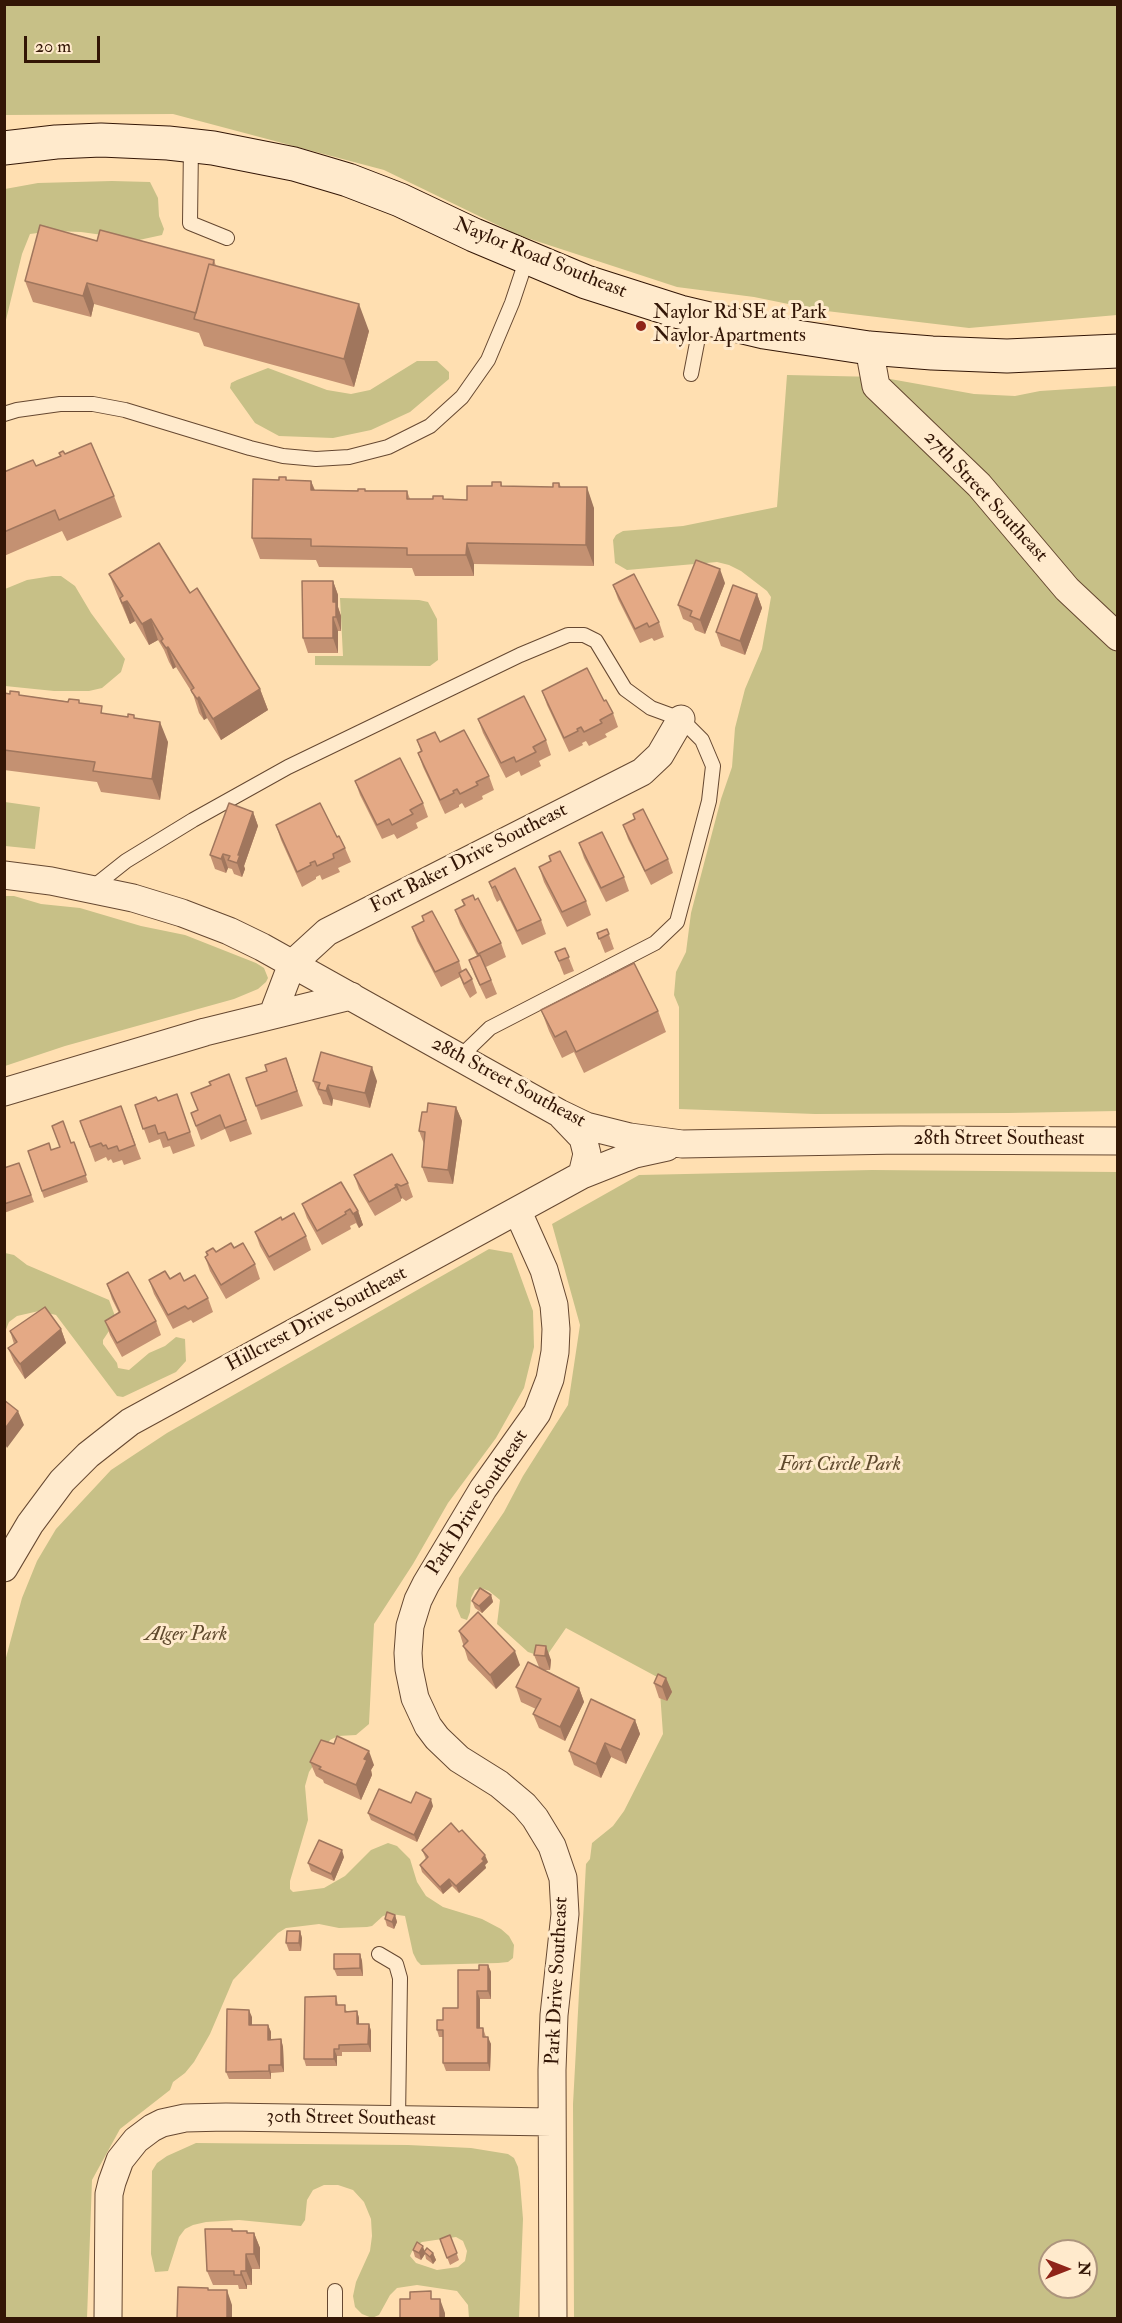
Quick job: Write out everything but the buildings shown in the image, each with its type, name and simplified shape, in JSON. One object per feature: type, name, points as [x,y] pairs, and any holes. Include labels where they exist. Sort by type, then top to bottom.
[{"type":"street","name":"Naylor Road Southeast","points":[[4,148],[101,140],[191,145],[258,156],[348,180],[400,200],[527,258],[586,282],[702,318],[764,332],[869,348],[932,353],[1007,356],[1118,351]]},
{"type":"street","name":"27th Street Southeast","points":[[869,348],[876,386],[958,464],[1018,528],[1067,589],[1118,637]]},
{"type":"street","name":"Fort Baker Drive Southeast","points":[[273,1014],[292,963],[327,932],[642,772],[665,748],[681,719]]},
{"type":"street","name":"28th Street Southeast","points":[[4,875],[92,888],[182,912],[229,931],[292,963],[559,1113],[586,1126],[630,1137],[682,1144],[900,1140],[1118,1141]]},
{"type":"street","points":[[4,1092],[156,1045],[351,996]]},
{"type":"street","points":[[559,1113],[583,1138],[587,1154],[582,1175]]},
{"type":"street","name":"Hillcrest Drive Southeast","points":[[4,1568],[19,1540],[51,1494],[81,1461],[116,1432],[146,1413],[518,1212],[582,1175],[635,1154],[682,1144]]},
{"type":"street","name":"Park Drive Southeast","points":[[518,1212],[544,1270],[554,1305],[555,1352],[550,1379],[537,1413],[483,1489],[426,1584],[410,1626],[408,1653],[415,1698],[433,1732],[459,1760],[499,1784],[524,1805],[544,1831],[558,1862],[562,1878],[565,1914],[554,2015],[552,2319]]},
{"type":"street","name":"30th Street Southeast","points":[[108,2319],[109,2194],[120,2160],[136,2140],[152,2128],[174,2119],[185,2118],[552,2122]]},
{"type":"lane","points":[[191,145],[190,224],[227,238]]},
{"type":"lane","points":[[4,414],[60,404],[93,404],[125,410],[250,448],[283,456],[316,459],[349,457],[388,447],[430,426],[462,398],[488,360],[512,303],[527,258]]},
{"type":"lane","points":[[691,374],[702,318]]},
{"type":"lane","points":[[92,888],[126,861],[193,820],[288,767],[520,655],[568,635],[584,635],[596,641],[625,688],[651,708],[681,719],[702,740],[713,766],[709,801],[677,922],[655,943],[490,1028],[459,1058]]},
{"type":"lane","points":[[379,1954],[396,1964],[400,1978],[399,2120]]},
{"type":"lane","points":[[334,2291],[335,2319]]},
{"type":"green space","points":[[4,5],[1117,5],[1117,315],[969,328],[818,310],[754,297],[677,287],[518,235],[384,170],[173,114],[5,115]]},
{"type":"green space","points":[[150,182],[158,198],[159,216],[164,229],[162,235],[139,240],[81,232],[53,231],[30,234],[22,254],[5,324],[5,189],[38,183]]},
{"type":"green space","points":[[417,361],[437,361],[449,372],[449,379],[410,412],[371,430],[333,438],[279,436],[255,423],[230,388],[231,383],[268,368],[327,390],[351,394],[370,390]]},
{"type":"green space","points":[[787,375],[879,377],[974,394],[1015,396],[1040,391],[1117,386],[1117,1111],[815,1114],[679,1109],[679,1007],[674,995],[676,972],[686,952],[691,913],[721,799],[732,767],[735,728],[745,689],[762,649],[771,597],[767,591],[741,571],[717,562],[627,570],[615,563],[613,540],[623,531],[683,526],[777,507]]},
{"type":"green space","points":[[61,576],[75,586],[91,613],[125,659],[121,672],[102,688],[89,691],[54,691],[5,686],[5,589],[27,580]]},
{"type":"green space","points":[[340,598],[428,602],[437,619],[438,660],[430,666],[315,665],[315,656],[343,656]]},
{"type":"green space","points":[[5,802],[40,807],[35,849],[5,846]]},
{"type":"green space","points":[[4,896],[14,896],[41,904],[80,908],[141,926],[185,935],[256,963],[264,968],[268,978],[258,989],[234,999],[65,1046],[5,1066]]},
{"type":"green space","name":"Fort Circle Park","points":[[872,1170],[1117,1172],[1117,2318],[574,2318],[573,2104],[586,1864],[590,1859],[592,1843],[613,1826],[624,1811],[663,1734],[659,1678],[566,1628],[548,1654],[543,1657],[528,1652],[497,1624],[500,1600],[481,1588],[475,1590],[471,1598],[467,1620],[461,1618],[456,1606],[459,1578],[504,1512],[523,1476],[568,1405],[580,1325],[552,1224],[639,1175]]},
{"type":"green space","name":"Alger Park","points":[[489,1249],[512,1253],[533,1311],[534,1347],[524,1388],[496,1438],[448,1503],[413,1564],[374,1624],[369,1724],[356,1735],[338,1736],[330,1740],[309,1772],[305,1786],[308,1820],[290,1881],[290,1889],[293,1892],[324,1888],[345,1876],[371,1850],[388,1843],[397,1846],[410,1859],[417,1882],[426,1896],[443,1907],[482,1919],[509,1936],[514,1945],[513,1958],[508,1962],[498,1963],[421,1965],[413,1953],[405,1916],[391,1914],[383,1916],[372,1926],[367,1927],[339,1928],[319,1924],[286,1928],[278,1933],[233,1980],[210,2034],[194,2062],[173,2082],[170,2090],[120,2129],[92,2180],[87,2318],[5,2318],[4,1665],[22,1598],[37,1561],[56,1529],[111,1470],[167,1433]]},
{"type":"green space","points":[[5,1253],[14,1255],[27,1265],[109,1300],[115,1322],[103,1340],[103,1344],[117,1363],[118,1368],[129,1370],[149,1353],[165,1346],[176,1337],[185,1339],[186,1361],[176,1372],[123,1397],[117,1396],[56,1315],[39,1311],[17,1316],[9,1322],[5,1332]]},
{"type":"green space","points":[[196,2143],[408,2145],[471,2148],[508,2154],[514,2158],[518,2167],[523,2219],[519,2318],[469,2318],[468,2305],[457,2291],[417,2285],[397,2288],[390,2295],[379,2315],[372,2318],[362,2314],[355,2307],[353,2296],[356,2282],[370,2251],[371,2219],[364,2202],[353,2190],[338,2185],[324,2185],[313,2190],[307,2200],[305,2220],[301,2226],[239,2220],[193,2225],[185,2229],[179,2237],[168,2271],[155,2272],[151,2254],[152,2171],[157,2163]],"holes":[[[456,2237],[463,2241],[467,2251],[465,2261],[458,2267],[437,2270],[416,2263],[410,2256],[414,2247],[422,2242]]]},
{"type":"place","name":"Naylor Rd SE at Park Naylor Apartments","points":[[641,326]]}]
